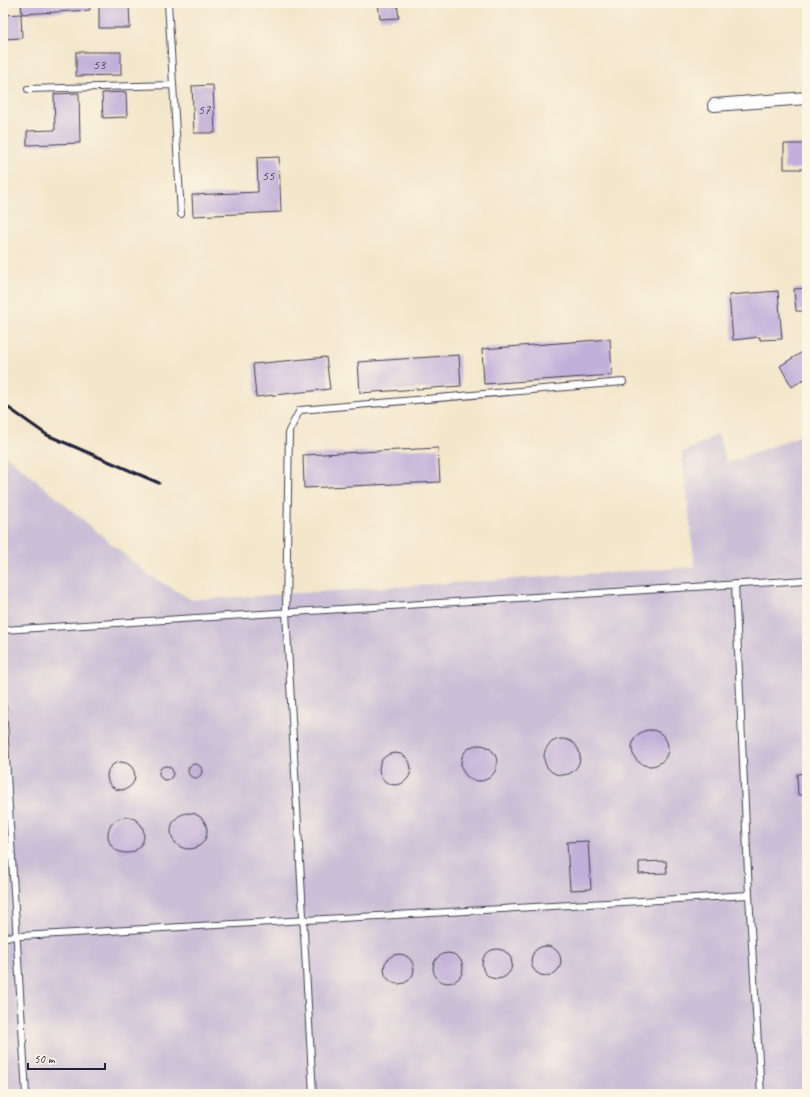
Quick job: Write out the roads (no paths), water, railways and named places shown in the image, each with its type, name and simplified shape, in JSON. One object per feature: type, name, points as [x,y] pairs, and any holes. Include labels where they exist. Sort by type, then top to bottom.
[{"type":"street","points":[[714,104],[807,98]]},
{"type":"lane","points":[[168,3],[181,214]]},
{"type":"lane","points":[[28,89],[173,85]]},
{"type":"lane","points":[[313,1094],[286,612],[289,431],[300,410],[623,382]]},
{"type":"lane","points":[[3,630],[807,580]]},
{"type":"lane","points":[[735,584],[749,895],[761,1094]]},
{"type":"lane","points":[[3,708],[26,1094]]},
{"type":"lane","points":[[3,937],[749,895]]},
{"type":"railway","points":[[3,404],[47,435],[159,483]]}]
